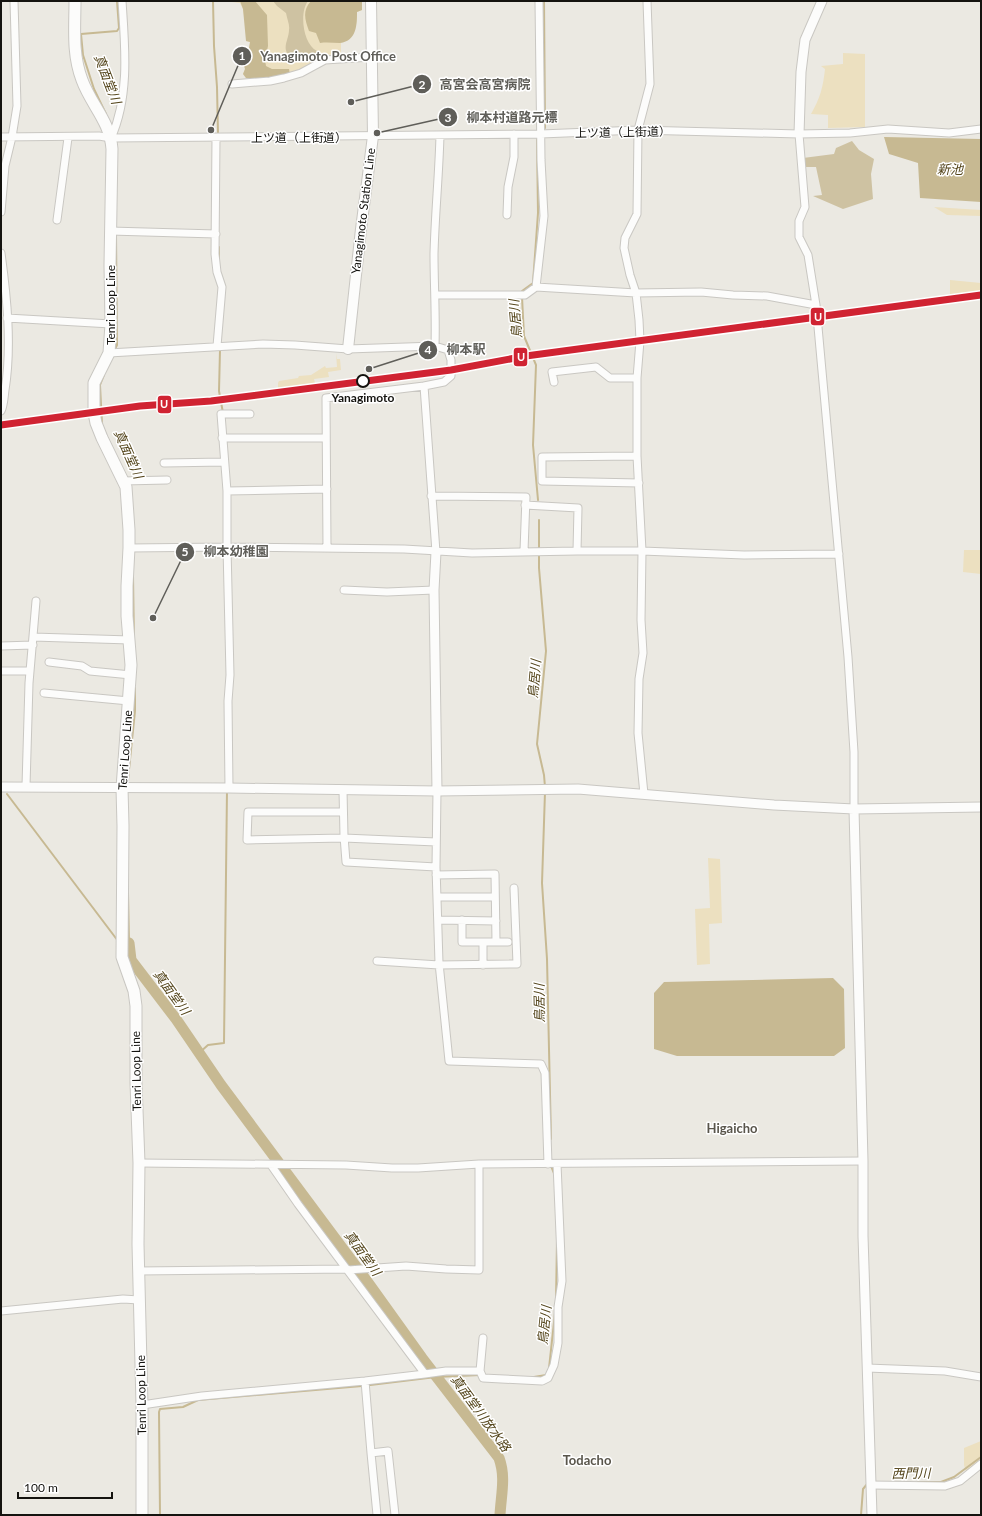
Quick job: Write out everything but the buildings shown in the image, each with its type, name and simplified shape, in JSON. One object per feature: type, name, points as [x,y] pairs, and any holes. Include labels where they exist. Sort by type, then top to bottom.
[{"type":"main road","name":"Tenri Loop Line","points":[[75,1],[75,56],[90,99],[108,128],[111,138],[110,232],[112,324],[109,353],[94,384],[94,413],[102,438],[126,487],[130,548],[127,586],[127,616],[130,640],[131,675],[122,788],[122,957],[134,991],[136,1006],[136,1083],[139,1163],[138,1300],[142,1405],[142,1515]]},
{"type":"main road","name":"Yanagimoto Station Line","points":[[348,349],[360,229],[373,136],[371,1]]},
{"type":"street","points":[[1,212],[5,166],[17,106],[14,1]]},
{"type":"street","points":[[111,138],[115,130],[124,92],[122,1]]},
{"type":"street","points":[[536,287],[544,216],[539,1]]},
{"type":"street","points":[[644,794],[638,734],[639,679],[644,653],[641,620],[642,551],[637,456],[637,378],[640,340],[636,293],[624,248],[626,238],[637,214],[638,130],[650,84],[647,1]]},
{"type":"street","points":[[822,1],[804,40],[801,72],[799,134],[805,207],[799,221],[799,237],[808,255],[816,305],[848,657],[854,752],[854,808],[863,1161],[863,1236],[872,1515]]},
{"type":"street","points":[[232,84],[284,78],[301,73],[325,60],[371,57]]},
{"type":"street","name":"上ツ道（上街道）","points":[[1,137],[68,138],[99,136],[111,138],[216,138],[541,134],[638,130],[799,134],[850,133],[888,129],[949,133],[981,129]]},
{"type":"street","points":[[507,215],[508,187],[514,157],[514,134]]},
{"type":"street","points":[[435,346],[436,295],[434,256],[440,135]]},
{"type":"street","points":[[57,220],[68,138]]},
{"type":"street","points":[[216,138],[215,254],[217,272],[222,287],[216,346]]},
{"type":"street","points":[[110,232],[216,234]]},
{"type":"street","points":[[1,253],[4,303],[7,318],[7,375],[1,411]]},
{"type":"street","points":[[436,295],[523,295],[536,287],[636,293],[701,292],[767,296],[816,305]]},
{"type":"street","points":[[7,318],[112,324]]},
{"type":"street","points":[[109,353],[212,348],[216,346],[295,345],[348,349],[435,346],[448,350],[451,376],[444,382],[424,386],[326,398],[327,548]]},
{"type":"street","points":[[554,382],[552,372],[596,367],[610,378],[637,378]]},
{"type":"street","points":[[424,386],[436,552],[434,590],[437,791],[436,875],[439,965],[450,1061],[541,1064],[545,1073],[548,1164]]},
{"type":"street","points":[[229,788],[228,702],[230,675],[227,491],[221,414],[250,414]]},
{"type":"street","points":[[222,438],[326,438]]},
{"type":"street","points":[[637,456],[542,456],[542,481],[639,484]]},
{"type":"street","points":[[164,463],[224,462]]},
{"type":"street","points":[[123,481],[167,480]]},
{"type":"street","points":[[227,491],[327,489]]},
{"type":"street","points":[[431,496],[526,497],[524,551]]},
{"type":"street","points":[[525,505],[578,508],[577,551]]},
{"type":"street","points":[[130,548],[227,547],[404,549],[472,553],[524,551],[642,551],[744,555],[838,554]]},
{"type":"street","points":[[344,590],[387,592],[434,590]]},
{"type":"street","points":[[26,786],[30,671],[36,602]]},
{"type":"street","points":[[34,637],[130,640]]},
{"type":"street","points":[[1,646],[33,646]]},
{"type":"street","points":[[48,662],[82,666],[90,671],[131,675]]},
{"type":"street","points":[[1,671],[30,671]]},
{"type":"street","points":[[44,693],[129,701]]},
{"type":"street","points":[[1,787],[26,786],[437,791],[578,789],[774,805],[854,808],[981,807]]},
{"type":"street","points":[[343,790],[346,862],[436,866]]},
{"type":"street","points":[[344,812],[248,812],[247,840],[344,838],[436,842]]},
{"type":"street","points":[[436,875],[495,874],[496,942]]},
{"type":"street","points":[[377,961],[439,965],[517,964],[514,888]]},
{"type":"street","points":[[437,897],[495,897]]},
{"type":"street","points":[[438,920],[496,921]]},
{"type":"street","points":[[462,920],[462,942],[508,942]]},
{"type":"street","points":[[483,942],[483,965]]},
{"type":"street","points":[[139,1163],[346,1165],[405,1168],[479,1164],[863,1161]]},
{"type":"street","points":[[138,1271],[349,1269],[406,1266],[479,1270],[479,1164]]},
{"type":"street","points":[[484,1338],[480,1371],[483,1378],[542,1381],[548,1378],[554,1365],[558,1343],[558,1307],[562,1281],[557,1164]]},
{"type":"street","points":[[272,1165],[298,1204],[427,1373]]},
{"type":"street","points":[[1,1311],[123,1299],[138,1300]]},
{"type":"street","points":[[867,1368],[945,1371],[981,1376]]},
{"type":"street","points":[[142,1405],[209,1396],[365,1381],[441,1371],[480,1371]]},
{"type":"street","points":[[365,1381],[377,1515]]},
{"type":"street","points":[[371,1453],[388,1451],[395,1515]]},
{"type":"street","points":[[871,1485],[945,1486],[960,1481],[981,1464]]},
{"type":"shaded area","points":[[224,1],[362,1],[362,10],[357,12],[355,30],[350,37],[341,43],[341,54],[323,55],[315,62],[290,75],[246,78],[243,74],[245,69],[243,62],[244,53],[248,54],[250,42],[246,41],[246,28],[243,9],[240,3]]},
{"type":"shaded area","points":[[273,1],[308,1],[305,6],[303,20],[304,28],[308,42],[317,51],[317,54],[287,53],[286,45],[289,33],[289,24],[286,13]]},
{"type":"shaded area","points":[[843,53],[865,54],[865,127],[828,128],[828,115],[811,114],[821,93],[825,69],[821,66],[843,64]]},
{"type":"shaded area","points":[[852,141],[859,150],[874,159],[871,174],[873,199],[843,209],[813,196],[822,195],[816,167],[804,167],[803,158],[834,154],[836,148]]},
{"type":"shaded area","points":[[934,207],[981,210],[981,216],[947,215]]},
{"type":"shaded area","points":[[950,280],[981,283],[981,292],[950,297]]},
{"type":"shaded area","points":[[336,353],[337,359],[340,359],[341,370],[328,372],[329,377],[314,379],[315,383],[278,388],[279,381],[298,378],[299,376],[311,375],[325,366],[326,368],[337,367]]},
{"type":"shaded area","points":[[964,550],[981,550],[981,574],[963,572]]},
{"type":"shaded area","points":[[708,858],[720,859],[722,923],[709,924],[710,964],[697,965],[695,909],[710,908]]},
{"type":"shaded area","points":[[981,1441],[981,1467],[968,1478],[964,1465],[964,1448]]},
{"type":"water","points":[[240,1],[255,1],[267,15],[268,46],[265,60],[266,66],[272,69],[289,69],[290,75],[251,79],[246,78],[243,74],[245,69],[243,62],[244,53],[248,54],[250,42],[246,41],[243,9]]},
{"type":"water","points":[[311,1],[362,1],[362,10],[357,12],[355,31],[350,39],[346,42],[340,43],[320,43],[316,33],[309,31],[305,16],[306,8]]},
{"type":"water","name":"新池","points":[[884,137],[981,139],[981,202],[920,198],[918,163],[889,154]]},
{"type":"water","points":[[833,978],[844,989],[845,1048],[834,1056],[677,1056],[654,1049],[654,993],[664,982]]},
{"type":"waterway","name":"真面堂川","points":[[106,114],[94,89],[83,55],[81,34],[117,31],[119,28],[117,1]]},
{"type":"waterway","points":[[213,1],[218,134]]},
{"type":"waterway","name":"鳥居川","points":[[544,1],[545,128]]},
{"type":"waterway","name":"鳥居川","points":[[522,293],[522,291],[533,283],[538,213],[537,140]]},
{"type":"waterway","name":"真面堂川","points":[[116,212],[116,229]]},
{"type":"waterway","name":"真面堂川","points":[[114,351],[117,345],[116,234]]},
{"type":"waterway","points":[[219,247],[219,260]]},
{"type":"waterway","name":"鳥居川","points":[[522,297],[524,336],[536,365],[533,445],[538,500]]},
{"type":"waterway","points":[[220,350],[219,391],[223,413]]},
{"type":"waterway","name":"真面堂川","points":[[102,424],[100,385],[104,375]]},
{"type":"waterway","name":"鳥居川","points":[[539,520],[539,568],[546,651],[537,744],[544,775],[545,787]]},
{"type":"waterway","name":"真面堂川","points":[[133,576],[134,642]]},
{"type":"waterway","name":"真面堂川","points":[[128,779],[135,711],[135,688]]},
{"type":"waterway","points":[[199,1053],[208,1045],[224,1043],[227,790]]},
{"type":"waterway","name":"鳥居川","points":[[545,792],[542,883],[547,959],[551,1139]]},
{"type":"waterway","points":[[7,794],[118,941]]},
{"type":"waterway","name":"真面堂川","points":[[128,893],[129,943]]},
{"type":"waterway","name":"真面堂川","points":[[129,943],[131,960],[176,1019],[221,1085],[422,1358],[499,1458],[503,1479],[500,1515]]},
{"type":"waterway","name":"鳥居川","points":[[551,1166],[555,1176]]},
{"type":"waterway","name":"鳥居川","points":[[556,1300],[557,1241]]},
{"type":"waterway","name":"鳥居川","points":[[549,1368],[555,1313]]},
{"type":"waterway","name":"真面堂川","points":[[160,1515],[160,1409],[183,1407],[198,1400],[362,1386],[436,1377],[480,1375]]},
{"type":"waterway","name":"鳥居川","points":[[534,1377],[546,1375]]},
{"type":"waterway","name":"西門川","points":[[918,1482],[941,1482],[954,1477],[981,1457]]},
{"type":"waterway","name":"西門川","points":[[861,1515],[863,1489],[868,1483]]},
{"type":"transit line","name":"U","points":[[1,425],[140,406],[211,401],[451,370],[526,356],[981,295]]},
{"type":"place","name":"高宮会高宮病院","points":[[351,102]]},
{"type":"place","name":"Yanagimoto Post Office","points":[[211,130]]},
{"type":"place","name":"柳本村道路元標","points":[[377,133]]},
{"type":"place","name":"柳本駅","points":[[369,369]]},
{"type":"place","name":"Yanagimoto","points":[[363,381]]},
{"type":"place","name":"柳本幼稚園","points":[[153,618]]},
{"type":"district","name":"Higaicho","points":[[732,1128]]},
{"type":"district","name":"Todacho","points":[[587,1460]]},
{"type":"water label","name":"真面堂川放水路","points":[[481,1413]]}]
